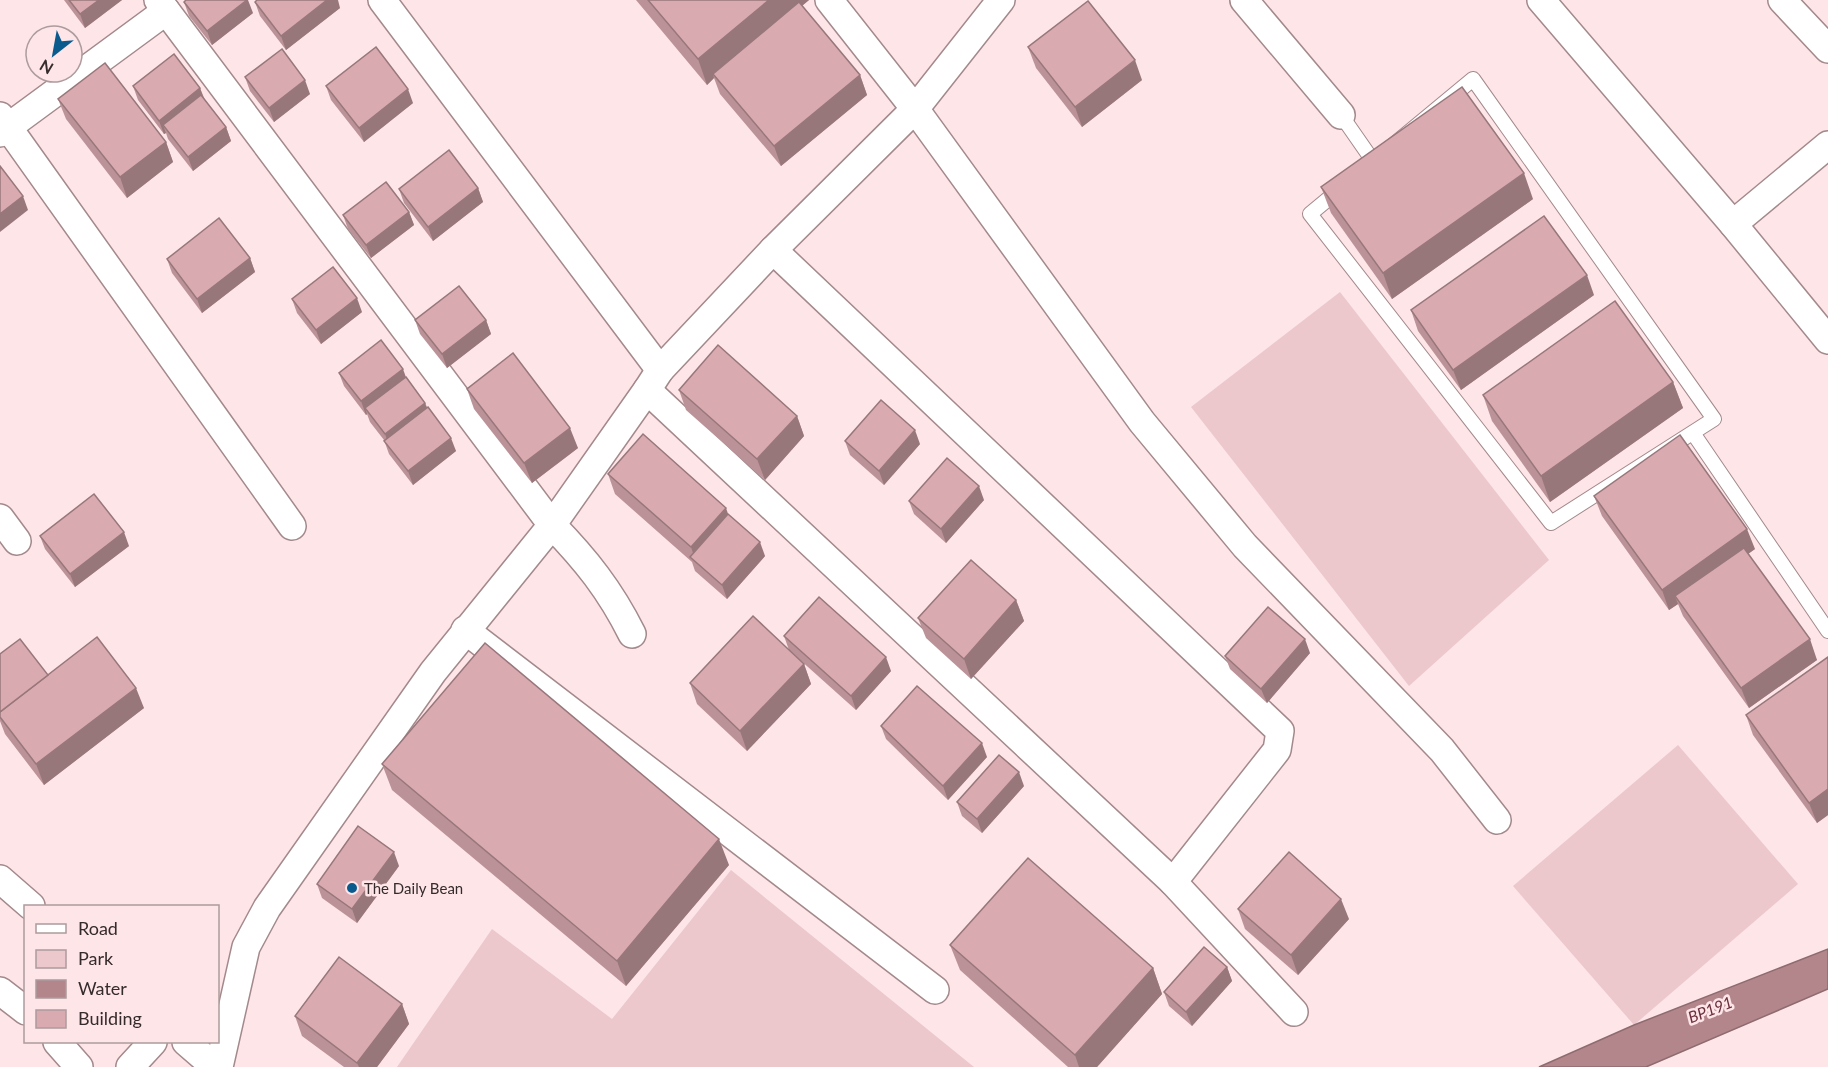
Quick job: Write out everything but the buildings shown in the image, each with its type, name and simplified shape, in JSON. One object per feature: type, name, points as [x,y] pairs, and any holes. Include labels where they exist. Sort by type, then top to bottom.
[{"type":"street","points":[[382,0],[654,380],[1173,882],[1294,1012]]},
{"type":"street","points":[[829,0],[915,109],[1142,422],[1245,546],[1442,750],[1497,820]]},
{"type":"street","points":[[188,1043],[217,1067],[246,947],[267,908],[465,630],[552,525],[654,380],[773,250],[915,109],[1001,0]]},
{"type":"street","points":[[1244,0],[1341,115]]},
{"type":"street","points":[[1541,0],[1734,224],[1828,340]]},
{"type":"street","points":[[1784,1],[1828,49]]},
{"type":"street","points":[[292,526],[3,125],[162,5],[552,525],[590,564],[615,599],[632,634]]},
{"type":"street","points":[[1734,224],[1828,145]]},
{"type":"street","points":[[773,250],[1269,718],[1280,731],[1277,750],[1173,882]]},
{"type":"street","points":[[0,518],[17,541]]},
{"type":"street","points":[[465,630],[935,990]]},
{"type":"street","points":[[0,879],[30,905]]},
{"type":"street","points":[[0,991],[24,1009]]},
{"type":"street","points":[[59,1043],[79,1067]]},
{"type":"street","points":[[130,1067],[151,1043]]},
{"type":"lane","points":[[1473,79],[1714,419],[1693,433],[1551,523],[1310,214],[1473,79]]},
{"type":"lane","points":[[1341,115],[1373,161]]},
{"type":"lane","points":[[1693,433],[1828,632]]},
{"type":"green space","points":[[1340,292],[1549,560],[1409,686],[1191,407]]},
{"type":"green space","points":[[1678,745],[1798,884],[1634,1025],[1513,886]]},
{"type":"green space","points":[[731,870],[974,1067],[397,1067],[492,929],[612,1019]]},
{"type":"water","name":"BP191","points":[[1828,949],[1828,989],[1646,1067],[1539,1067],[1634,1025]]},
{"type":"place","name":"The Daily Bean","points":[[352,888]]}]
